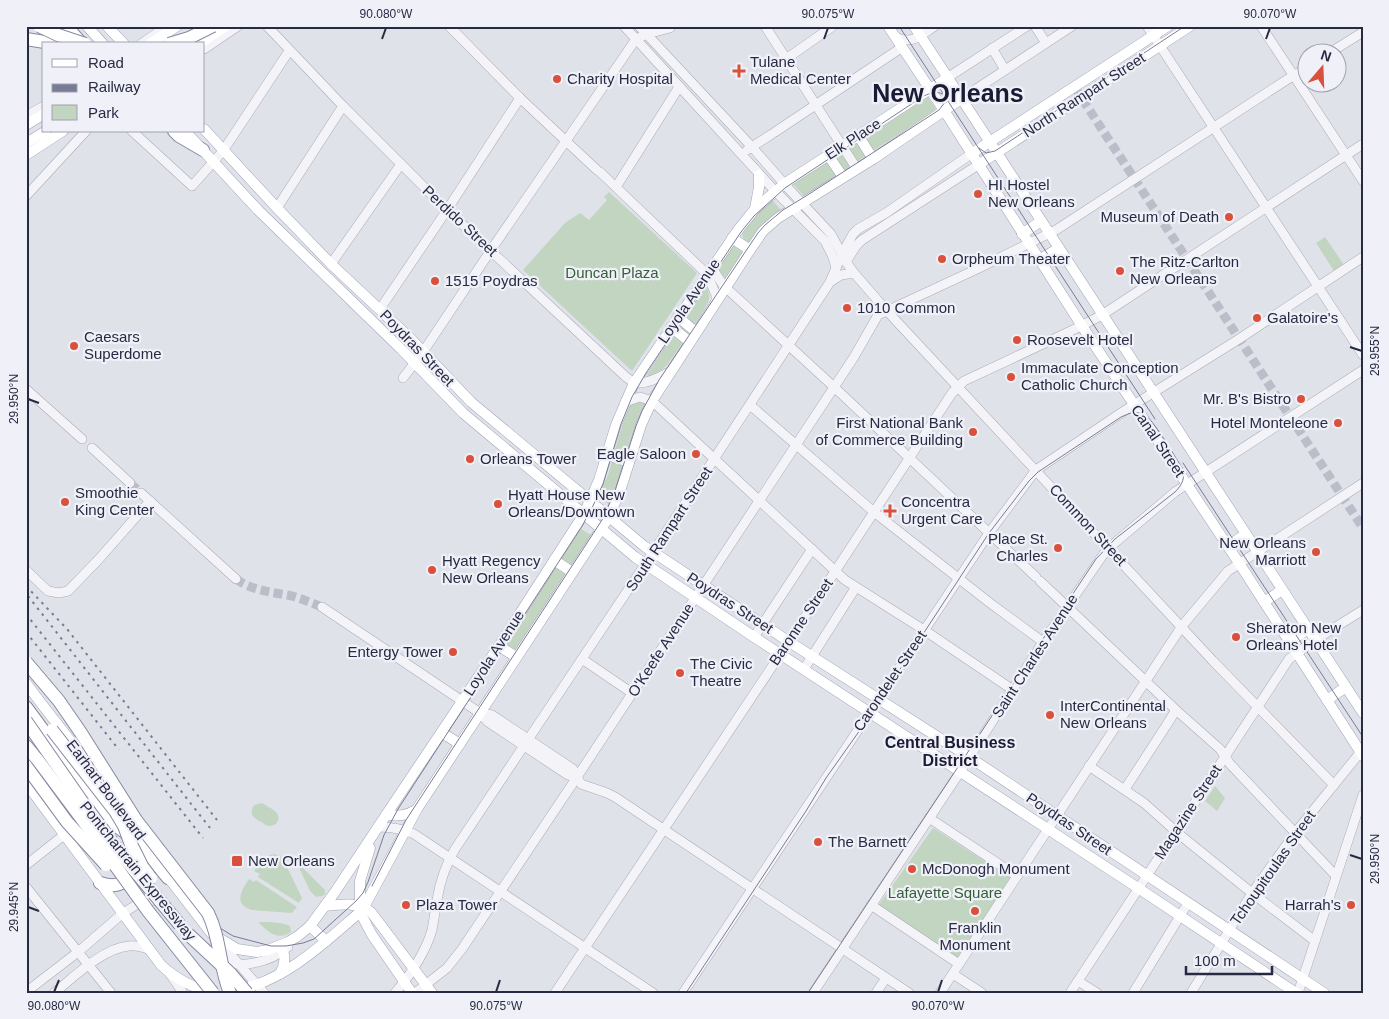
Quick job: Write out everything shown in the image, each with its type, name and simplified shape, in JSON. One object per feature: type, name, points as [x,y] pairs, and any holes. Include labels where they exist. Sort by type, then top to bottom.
[{"type":"highway","points":[[39,26],[58,36],[77,42]]},
{"type":"highway","points":[[177,42],[200,26]]},
{"type":"highway","points":[[176,42],[189,38],[213,26]]},
{"type":"highway","points":[[68,28],[81,42]]},
{"type":"highway","points":[[26,38],[47,42]]},
{"type":"highway","points":[[175,132],[203,150]]},
{"type":"highway","points":[[26,662],[59,701],[136,820],[208,913],[216,931],[230,993]]},
{"type":"highway","points":[[26,697],[115,811],[142,866],[184,929],[231,974],[247,993]]},
{"type":"highway","points":[[26,707],[100,809],[117,828],[135,840],[145,850],[168,878]]},
{"type":"highway","name":"Pontchartrain Expressway","points":[[26,721],[124,858],[237,993]]},
{"type":"highway","name":"Pontchartrain Expressway","points":[[26,746],[81,818],[148,912],[214,993]]},
{"type":"highway","points":[[26,766],[67,822],[148,912]]},
{"type":"highway","points":[[100,883],[113,886],[118,885],[142,871],[147,862],[145,850]]},
{"type":"main road","points":[[87,26],[101,42]]},
{"type":"main road","points":[[153,42],[176,26]]},
{"type":"main road","points":[[202,42],[226,26]]},
{"type":"main road","name":"Canal Street","points":[[888,26],[1082,326],[1362,752]]},
{"type":"main road","name":"Canal Street","points":[[914,26],[1363,714]]},
{"type":"main road","name":"North Rampart Street","points":[[989,142],[1168,26]]},
{"type":"main road","name":"North Rampart Street","points":[[978,164],[1190,26]]},
{"type":"main road","points":[[113,28],[123,42]]},
{"type":"main road","name":"Elk Place","points":[[784,184],[947,78]]},
{"type":"main road","name":"Elk Place","points":[[798,206],[962,100]]},
{"type":"main road","points":[[26,126],[42,115]]},
{"type":"main road","points":[[26,136],[42,129]]},
{"type":"main road","points":[[26,143],[42,130]]},
{"type":"main road","name":"Poydras Street","points":[[205,130],[331,264],[380,309],[471,402],[653,553],[788,642],[969,757],[1324,993]]},
{"type":"main road","points":[[26,155],[60,132]]},
{"type":"main road","name":"Poydras Street","points":[[186,132],[258,210],[401,349],[463,413],[645,564],[1297,993]]},
{"type":"main road","points":[[858,135],[873,159]]},
{"type":"main road","name":"South Rampart Street","points":[[971,154],[989,142]]},
{"type":"main road","points":[[828,155],[843,177]]},
{"type":"main road","points":[[755,209],[759,174]]},
{"type":"main road","name":"Loyola Avenue","points":[[211,933],[235,948],[246,951],[257,952],[281,948],[310,926],[326,906],[442,733],[584,514],[591,502],[616,425],[634,383],[732,238],[755,209],[784,184]]},
{"type":"main road","name":"Loyola Avenue","points":[[230,993],[261,989],[326,941],[361,909],[417,809],[602,528],[621,488],[641,425],[669,372],[763,231],[798,206]]},
{"type":"main road","points":[[1022,234],[1041,221]]},
{"type":"main road","points":[[732,238],[750,250]]},
{"type":"main road","points":[[1039,260],[1059,248]]},
{"type":"main road","points":[[678,318],[696,332]]},
{"type":"main road","points":[[672,327],[690,342]]},
{"type":"main road","points":[[505,448],[513,438]]},
{"type":"main road","points":[[519,459],[527,450]]},
{"type":"main road","points":[[607,455],[629,462]]},
{"type":"main road","points":[[1228,546],[1246,534]]},
{"type":"main road","points":[[554,560],[572,572]]},
{"type":"main road","points":[[1264,602],[1282,590]]},
{"type":"main road","points":[[1289,642],[1308,629]]},
{"type":"main road","points":[[499,646],[516,657]]},
{"type":"main road","name":"Earhart Boulevard","points":[[26,684],[112,794],[168,878],[211,933]]},
{"type":"main road","points":[[1327,700],[1346,687]]},
{"type":"main road","points":[[914,742],[923,728]]},
{"type":"main road","points":[[442,733],[460,744]]},
{"type":"main road","points":[[26,783],[148,949],[168,972],[183,982],[214,993]]},
{"type":"main road","points":[[386,815],[402,816],[410,814],[417,809]]},
{"type":"main road","points":[[377,830],[362,872],[359,891],[361,909],[367,927],[377,943],[414,993]]},
{"type":"main road","points":[[1088,856],[1097,843]]},
{"type":"main road","points":[[326,906],[347,904],[377,918],[429,989]]},
{"type":"main road","points":[[310,926],[326,941]]},
{"type":"main road","points":[[377,943],[389,935]]},
{"type":"main road","points":[[280,974],[284,966],[281,948]]},
{"type":"main road","points":[[1256,966],[1264,954]]},
{"type":"street","points":[[144,42],[166,26]]},
{"type":"street","points":[[205,48],[238,26]]},
{"type":"street","name":"Perdido Street","points":[[266,26],[447,210],[634,383]]},
{"type":"street","points":[[448,26],[520,98],[616,187],[710,270],[714,271],[725,287],[909,457],[1220,750],[1230,764],[1336,876]]},
{"type":"street","points":[[624,26],[775,191],[798,206]]},
{"type":"street","points":[[640,26],[784,184],[824,241],[833,257],[836,269]]},
{"type":"street","points":[[764,26],[857,169]]},
{"type":"street","points":[[786,59],[833,26]]},
{"type":"street","points":[[895,37],[908,41],[920,36],[934,26]]},
{"type":"street","points":[[947,78],[1027,26]]},
{"type":"street","points":[[1035,26],[1046,44]]},
{"type":"street","points":[[962,100],[1072,26]]},
{"type":"street","points":[[1148,26],[1363,355]]},
{"type":"street","points":[[1262,26],[1363,181]]},
{"type":"street","points":[[403,378],[423,352],[636,39],[672,27]]},
{"type":"street","points":[[1346,43],[1363,32]]},
{"type":"street","points":[[741,154],[901,48]]},
{"type":"street","points":[[992,48],[1006,70]]},
{"type":"street","points":[[133,132],[192,186],[223,151],[290,51]]},
{"type":"street","name":"O'Keefe Avenue","points":[[414,993],[429,989],[439,975],[453,961],[577,777],[854,357],[878,315],[1049,233],[1294,76]]},
{"type":"street","points":[[616,187],[679,87]]},
{"type":"street","points":[[380,309],[520,98]]},
{"type":"street","points":[[277,208],[343,106]]},
{"type":"street","points":[[26,116],[42,107]]},
{"type":"street","points":[[26,196],[85,132]]},
{"type":"street","name":"Baronne Street","points":[[555,993],[952,392],[964,380],[1102,315],[1363,144]]},
{"type":"street","name":"South Rampart Street","points":[[844,258],[853,234],[858,229],[886,213],[971,154]]},
{"type":"street","points":[[331,264],[401,164]]},
{"type":"street","name":"South Rampart Street","points":[[395,993],[414,968],[428,941],[440,886],[450,858],[715,459],[830,282],[836,269],[862,240],[978,164]]},
{"type":"street","name":"Common Street","points":[[798,206],[831,234],[854,273],[888,311],[1213,661],[1334,785]]},
{"type":"street","points":[[831,234],[840,235],[858,229]]},
{"type":"street","name":"Carondelet Street","points":[[683,993],[989,533],[1036,470],[1363,257]]},
{"type":"street","points":[[710,270],[716,301]]},
{"type":"street","points":[[830,282],[842,275],[854,273]]},
{"type":"street","name":"Saint Charles Avenue","points":[[813,993],[960,772],[1043,642],[1105,552],[1187,484],[1363,370]]},
{"type":"street","points":[[634,383],[648,381],[669,372]]},
{"type":"street","points":[[26,388],[82,439]]},
{"type":"street","points":[[625,402],[640,397],[652,401],[835,571],[856,587],[924,630],[1012,690]]},
{"type":"street","points":[[750,405],[874,512],[958,579],[1043,642]]},
{"type":"street","points":[[92,448],[130,483]]},
{"type":"street","points":[[940,993],[1182,626],[1228,571],[1363,483]]},
{"type":"street","points":[[141,493],[236,579]]},
{"type":"street","points":[[26,570],[48,591],[59,593],[68,591],[150,501]]},
{"type":"street","points":[[754,636],[812,549]]},
{"type":"street","points":[[804,669],[856,587]]},
{"type":"street","points":[[322,607],[480,713],[488,722],[573,769],[581,784],[615,797],[909,993]]},
{"type":"street","name":"Magazine Street","points":[[1070,993],[1290,659],[1315,640],[1363,610]]},
{"type":"street","points":[[582,659],[632,693]]},
{"type":"street","points":[[1124,790],[1176,710]]},
{"type":"street","name":"Tchoupitoulas Street","points":[[1192,993],[1252,893],[1295,833],[1362,752]]},
{"type":"street","points":[[1089,766],[1144,803],[1252,893],[1315,941]]},
{"type":"street","points":[[1297,993],[1363,795]]},
{"type":"street","points":[[929,818],[1018,876]]},
{"type":"street","points":[[377,830],[388,827],[405,830],[414,834],[653,993]]},
{"type":"street","points":[[26,865],[64,835]]},
{"type":"street","points":[[26,887],[111,993]]},
{"type":"street","points":[[26,992],[78,952],[123,913],[136,905],[152,900],[162,901],[170,905],[207,948],[220,958],[238,964],[248,964],[266,960],[281,948]]},
{"type":"street","points":[[1133,993],[1188,903]]},
{"type":"street","points":[[871,905],[959,964]]},
{"type":"street","points":[[211,933],[261,989]]},
{"type":"street","points":[[54,993],[89,965],[120,947],[132,946],[148,949]]},
{"type":"street","points":[[168,972],[183,993]]},
{"type":"street","points":[[953,974],[982,993]]},
{"type":"street","points":[[876,993],[886,978]]},
{"type":"street","points":[[1078,980],[1097,993]]},
{"type":"green space","points":[[927,95],[936,110],[804,196],[793,184]]},
{"type":"green space","name":"Duncan Plaza","points":[[609,192],[697,273],[632,371],[523,270],[565,223],[580,213],[589,220],[607,200],[604,197]]},
{"type":"green space","points":[[772,200],[781,210],[766,221],[749,243],[745,241],[743,237],[744,229]]},
{"type":"green space","points":[[1325,237],[1344,265],[1334,271],[1316,243]]},
{"type":"green space","points":[[733,245],[743,252],[725,278],[717,269]]},
{"type":"green space","points":[[706,285],[709,300],[703,312],[666,366],[656,373],[647,375]]},
{"type":"green space","points":[[635,402],[645,403],[634,428],[609,504],[597,498],[608,475],[629,406]]},
{"type":"green space","points":[[581,529],[591,535],[515,650],[506,644]]},
{"type":"green space","points":[[1215,786],[1225,798],[1217,811],[1205,801]]},
{"type":"green space","points":[[262,803],[278,814],[278,821],[275,825],[266,825],[253,816],[252,808],[254,805]]},
{"type":"green space","name":"Lafayette Square","points":[[933,828],[1011,878],[957,959],[878,906]]},
{"type":"green space","points":[[274,854],[280,856],[284,861],[302,898],[299,903],[258,877],[260,874],[254,871],[264,858]]},
{"type":"green space","points":[[296,861],[325,890],[325,894],[316,897],[310,891]]},
{"type":"green space","points":[[249,879],[254,882],[256,880],[297,907],[292,913],[252,910],[246,907],[242,904],[240,897]]},
{"type":"green space","points":[[259,922],[287,925],[290,926],[291,932],[282,936],[274,934]]},
{"type":"tunnel","points":[[1075,88],[1363,528]]},
{"type":"tunnel","points":[[130,483],[141,493]]},
{"type":"tunnel","points":[[236,579],[256,589],[292,596],[322,607]]},
{"type":"tram line","points":[[899,26],[1155,419]]},
{"type":"tram line","points":[[979,148],[986,153],[995,151],[1185,26]]},
{"type":"tram line","points":[[372,886],[406,820],[602,520],[614,494],[642,411],[659,380],[758,233],[783,210],[939,110],[945,102],[945,91]]},
{"type":"tram line","points":[[215,925],[233,936],[271,946],[286,946],[314,939],[356,901],[363,893],[384,835],[398,809],[592,508],[603,484],[621,424],[632,397],[646,373],[741,232],[754,216],[785,188],[922,97],[931,93],[938,93],[952,102]]},
{"type":"tram line","points":[[686,993],[989,533],[1029,481],[1038,472],[1121,417],[1134,412],[1143,414],[1158,430],[1182,468],[1184,475],[1181,484],[1175,492],[1115,539],[1096,559],[808,993]]},
{"type":"tram line","points":[[1183,463],[1363,737]]},
{"type":"railway","points":[[26,586],[67,629],[217,820]]},
{"type":"railway","points":[[28,596],[210,828]]},
{"type":"railway","points":[[26,614],[203,838]]},
{"type":"railway","points":[[26,632],[119,750]]},
{"type":"place","name":"Tulane Medical Center","points":[[739,71]]},
{"type":"place","name":"Charity Hospital","points":[[557,79]]},
{"type":"place","name":"HI Hostel New Orleans","points":[[978,194]]},
{"type":"place","name":"Museum of Death","points":[[1229,217]]},
{"type":"place","name":"Orpheum Theater","points":[[942,259]]},
{"type":"place","name":"The Ritz-Carlton New Orleans","points":[[1120,271]]},
{"type":"place","name":"1515 Poydras","points":[[435,281]]},
{"type":"place","name":"1010 Common","points":[[847,308]]},
{"type":"place","name":"Galatoire's","points":[[1257,318]]},
{"type":"place","name":"Roosevelt Hotel","points":[[1017,340]]},
{"type":"place","name":"Caesars Superdome","points":[[74,346]]},
{"type":"place","name":"Immaculate Conception Catholic Church","points":[[1011,377]]},
{"type":"place","name":"Mr. B's Bistro","points":[[1301,399]]},
{"type":"place","name":"Hotel Monteleone","points":[[1338,423]]},
{"type":"place","name":"First National Bank of Commerce Building","points":[[973,432]]},
{"type":"place","name":"Eagle Saloon","points":[[696,454]]},
{"type":"place","name":"Orleans Tower","points":[[470,459]]},
{"type":"place","name":"Smoothie King Center","points":[[65,502]]},
{"type":"place","name":"Hyatt House New Orleans/Downtown","points":[[498,504]]},
{"type":"place","name":"Concentra Urgent Care","points":[[890,511]]},
{"type":"place","name":"Place St. Charles","points":[[1058,548]]},
{"type":"place","name":"New Orleans Marriott","points":[[1316,552]]},
{"type":"place","name":"Hyatt Regency New Orleans","points":[[432,570]]},
{"type":"place","name":"Sheraton New Orleans Hotel","points":[[1236,637]]},
{"type":"place","name":"Entergy Tower","points":[[453,652]]},
{"type":"place","name":"The Civic Theatre","points":[[680,673]]},
{"type":"place","name":"InterContinental New Orleans","points":[[1050,715]]},
{"type":"place","name":"The Barnett","points":[[818,842]]},
{"type":"place","name":"New Orleans","points":[[237,861]]},
{"type":"place","name":"McDonogh Monument","points":[[912,869]]},
{"type":"place","name":"Plaza Tower","points":[[406,905]]},
{"type":"place","name":"Harrah's","points":[[1351,905]]},
{"type":"place","name":"Franklin Monument","points":[[975,911]]},
{"type":"district","name":"New Orleans","points":[[948,93]]},
{"type":"district","name":"Central Business District","points":[[950,751]]}]
